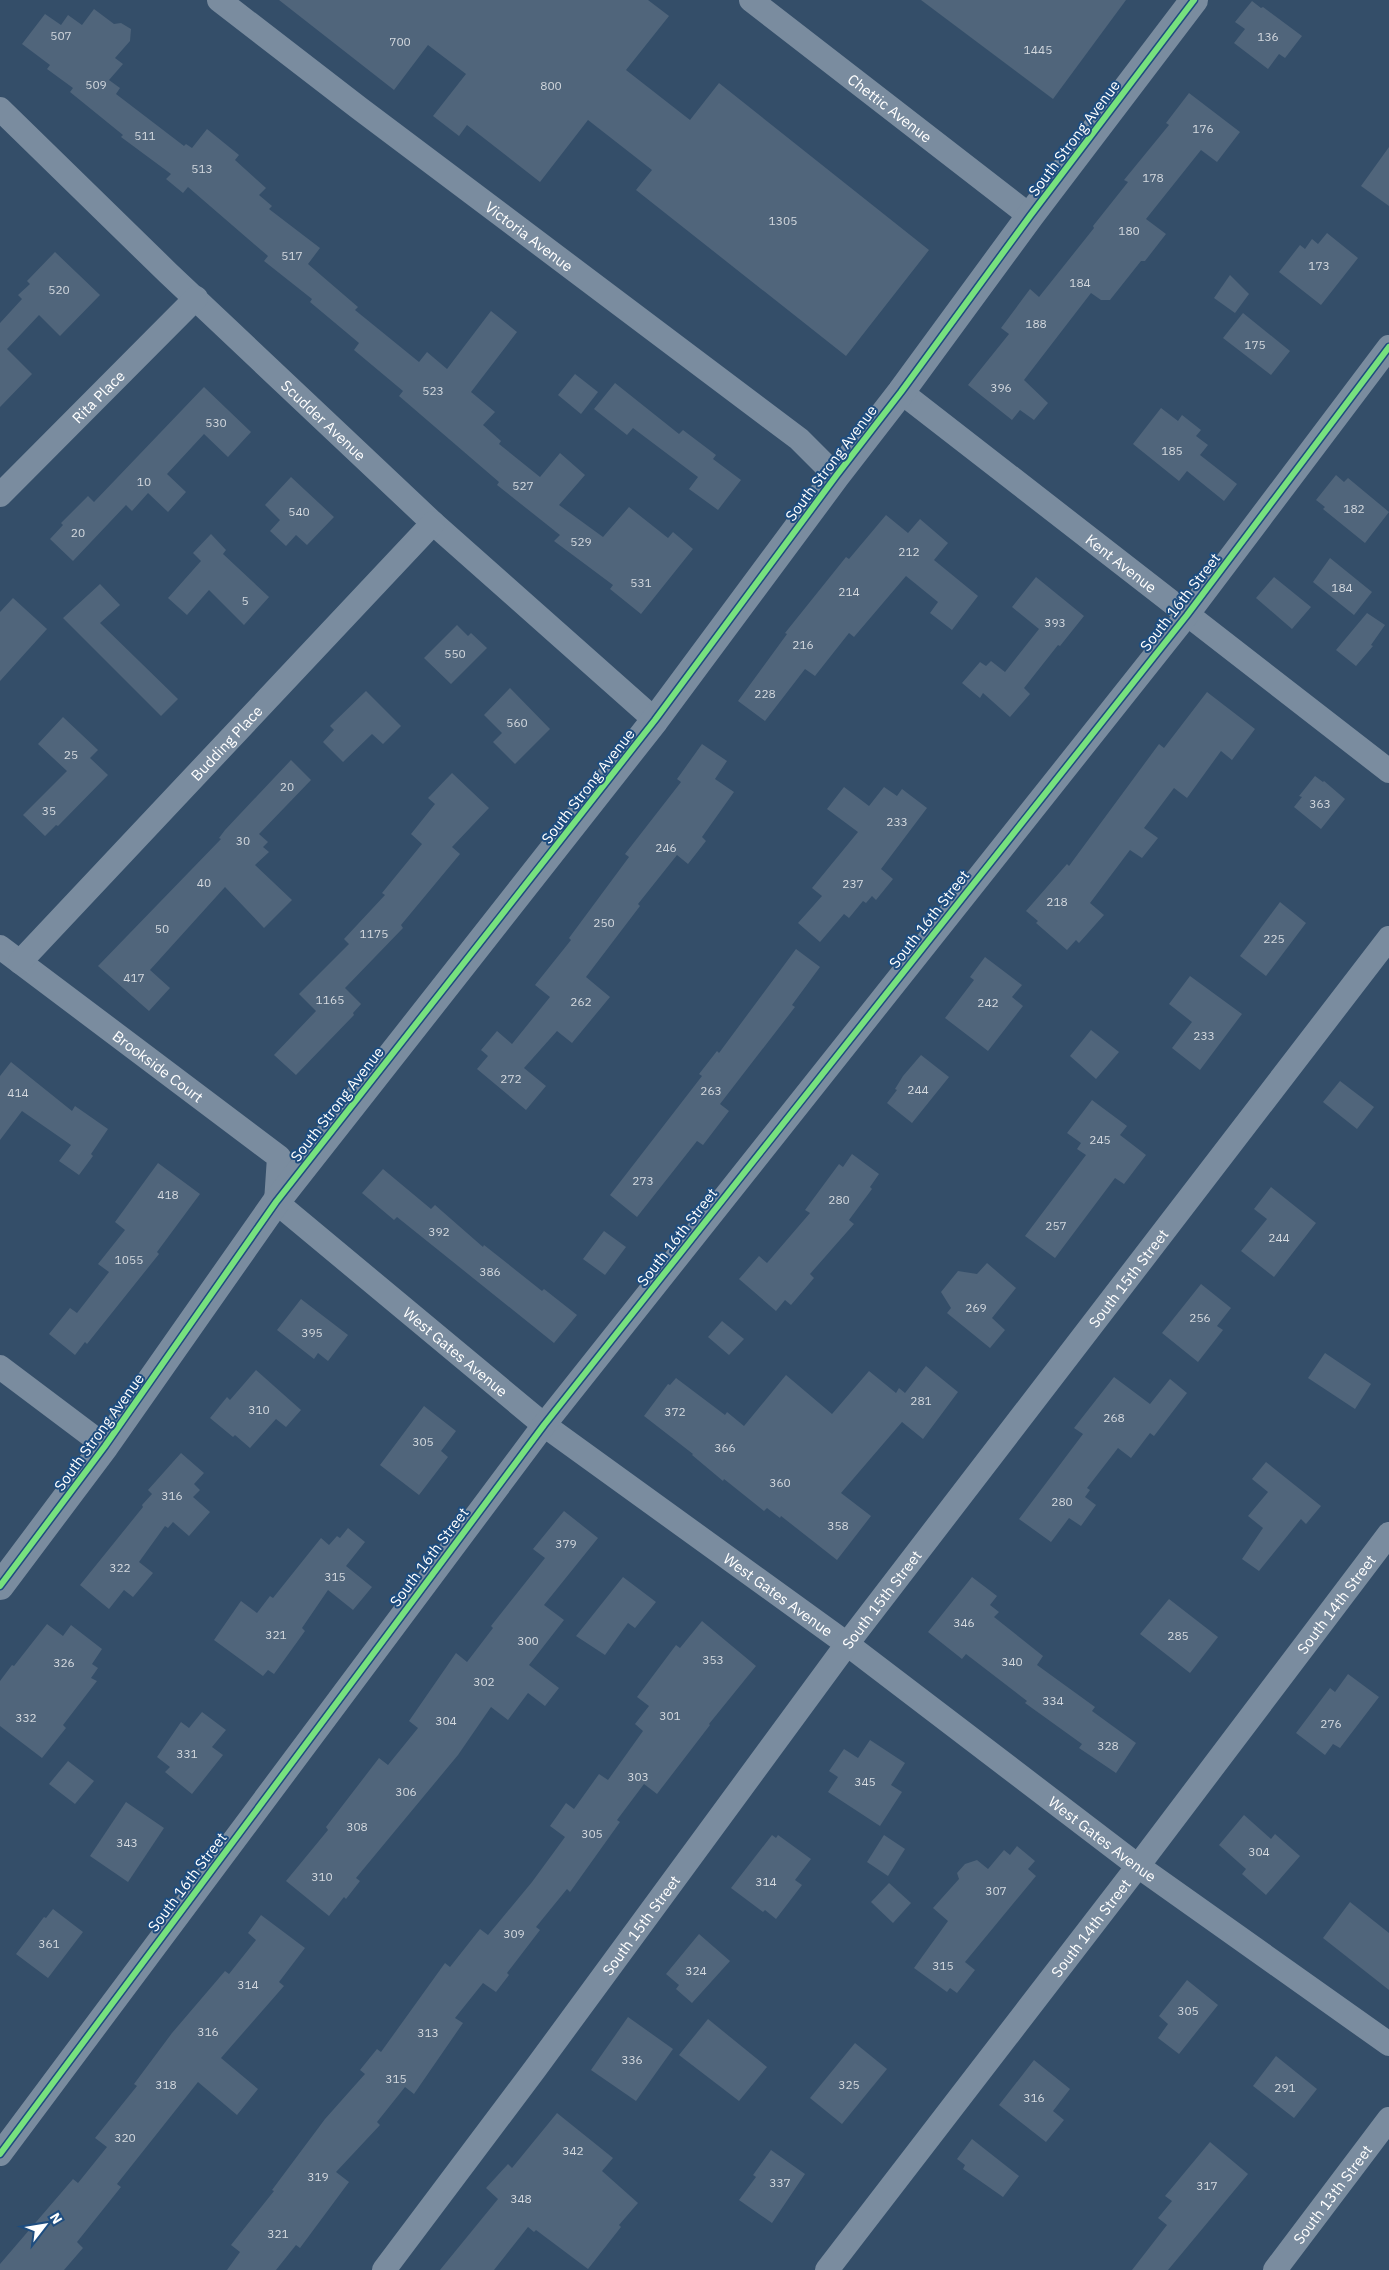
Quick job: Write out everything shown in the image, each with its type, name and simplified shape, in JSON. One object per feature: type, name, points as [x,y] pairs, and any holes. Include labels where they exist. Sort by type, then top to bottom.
[{"type":"street","name":"Victoria Avenue","points":[[219,0],[359,108],[799,439],[836,476]]},
{"type":"street","name":"Chettic Avenue","points":[[750,0],[1030,216]]},
{"type":"street","name":"South Strong Avenue","points":[[0,1586],[105,1446],[276,1202],[655,720],[836,476],[901,392],[1030,216],[1194,0]]},
{"type":"street","name":"Scudder Avenue","points":[[0,109],[433,523],[655,720]]},
{"type":"street","name":"Rita Place","points":[[0,496],[196,298]]},
{"type":"street","name":"South 16th Street","points":[[0,2154],[544,1424],[1187,615],[1389,347]]},
{"type":"street","name":"Kent Avenue","points":[[901,392],[1389,771]]},
{"type":"street","name":"Budding Place","points":[[20,962],[433,523]]},
{"type":"street","name":"South 15th Street","points":[[384,2270],[535,2069],[847,1644],[1389,938]]},
{"type":"street","name":"Brookside Court","points":[[0,947],[279,1157],[276,1202]]},
{"type":"street","name":"West Gates Avenue","points":[[276,1202],[544,1424],[847,1644],[1138,1866],[1389,2044]]},
{"type":"street","points":[[0,1367],[105,1446]]},
{"type":"street","name":"South 14th Street","points":[[826,2270],[1138,1866],[1389,1534]]},
{"type":"street","name":"South 13th Street","points":[[1275,2270],[1389,2118]]},
{"type":"building","points":[[279,0],[648,0],[669,16],[626,70],[690,120],[719,83],[929,250],[846,356],[636,190],[652,170],[588,120],[540,182],[467,125],[459,136],[433,116],[466,74],[428,45],[394,90]]},
{"type":"building","points":[[921,0],[1126,0],[1053,99]]},
{"type":"building","points":[[1252,1],[1302,36],[1285,58],[1279,54],[1268,69],[1234,43],[1245,29],[1235,22]]},
{"type":"building","points":[[94,9],[114,24],[121,23],[131,29],[130,41],[115,58],[123,64],[109,80],[120,88],[116,94],[184,146],[186,144],[192,148],[207,129],[239,155],[235,160],[266,188],[259,195],[272,206],[269,209],[320,248],[308,264],[358,307],[355,310],[419,362],[427,352],[447,369],[491,311],[517,332],[471,392],[495,412],[483,425],[501,441],[499,444],[540,477],[560,453],[585,475],[559,505],[603,537],[629,507],[668,538],[673,532],[693,549],[641,614],[610,589],[613,585],[554,541],[560,535],[497,485],[499,482],[399,396],[403,391],[354,350],[359,343],[310,302],[312,299],[264,261],[268,256],[188,187],[183,193],[166,179],[171,174],[121,137],[123,135],[70,92],[73,88],[47,69],[50,65],[22,44],[45,14],[61,25],[68,15],[82,25]]},
{"type":"building","points":[[1189,93],[1240,132],[1217,162],[1201,150],[1146,219],[1166,234],[1145,261],[1141,261],[1110,300],[1101,300],[1091,293],[1024,380],[1048,403],[1034,420],[1020,410],[1012,420],[968,385],[1009,334],[1001,328],[1030,289],[1039,297],[1128,182],[1124,180],[1169,125],[1166,123]]},
{"type":"building","points":[[1389,147],[1389,206],[1361,186]]},
{"type":"building","points":[[1327,233],[1358,258],[1321,305],[1279,272],[1300,245],[1305,249],[1312,239],[1318,244]]},
{"type":"building","points":[[55,252],[100,295],[60,336],[39,315],[7,349],[32,374],[0,407],[0,323],[22,299],[18,295],[30,284],[27,281]]},
{"type":"building","points":[[1230,275],[1249,294],[1235,313],[1214,298]]},
{"type":"building","points":[[1243,313],[1290,351],[1271,375],[1223,338]]},
{"type":"building","points":[[575,374],[598,392],[581,414],[558,395]]},
{"type":"building","points":[[615,383],[679,434],[683,430],[716,455],[713,459],[741,480],[718,510],[689,489],[698,477],[633,428],[627,435],[594,409]]},
{"type":"building","points":[[204,387],[251,432],[228,457],[204,434],[167,474],[186,492],[168,512],[148,493],[132,511],[126,505],[73,561],[50,539],[63,525],[61,523],[88,496],[94,502]]},
{"type":"building","points":[[1161,408],[1178,421],[1182,415],[1201,430],[1196,436],[1208,445],[1200,455],[1237,484],[1224,501],[1187,471],[1179,481],[1133,444]]},
{"type":"building","points":[[1336,475],[1344,482],[1348,478],[1389,512],[1365,543],[1323,509],[1325,507],[1316,500]]},
{"type":"building","points":[[291,477],[334,517],[307,545],[296,535],[286,546],[270,531],[280,520],[265,505]]},
{"type":"building","points":[[886,515],[908,533],[920,519],[948,543],[934,560],[978,596],[952,630],[930,613],[938,602],[906,576],[854,637],[849,633],[815,676],[805,669],[765,721],[738,701],[787,634],[785,633],[846,557],[849,559]]},
{"type":"building","points":[[211,534],[226,550],[223,554],[269,597],[244,625],[209,590],[187,615],[168,598],[201,561],[193,553]]},
{"type":"building","points":[[1330,558],[1372,592],[1354,615],[1313,582]]},
{"type":"building","points":[[1036,577],[1084,616],[1024,688],[1030,694],[1010,717],[983,693],[980,698],[962,683],[980,662],[986,666],[991,661],[1005,672],[1039,629],[1012,607]]},
{"type":"building","points":[[1274,577],[1311,607],[1292,629],[1256,598]]},
{"type":"building","points":[[100,584],[120,605],[100,623],[178,699],[161,716],[63,618]]},
{"type":"building","points":[[13,598],[47,629],[0,681],[0,612]]},
{"type":"building","points":[[1367,613],[1385,625],[1371,645],[1373,646],[1356,666],[1336,650]]},
{"type":"building","points":[[457,625],[468,636],[471,633],[487,648],[451,684],[424,658]]},
{"type":"building","points":[[510,688],[550,729],[515,764],[493,742],[502,733],[484,715]]},
{"type":"building","points":[[366,691],[401,726],[383,744],[372,734],[343,762],[323,742],[334,730],[330,726]]},
{"type":"building","points":[[1207,692],[1255,729],[1232,760],[1221,751],[1187,798],[1174,788],[1144,828],[1158,838],[1142,858],[1130,850],[1090,903],[1104,915],[1079,943],[1076,940],[1067,950],[1036,923],[1038,921],[1026,911],[1067,864],[1069,866],[1159,744],[1164,748]]},
{"type":"building","points":[[63,717],[98,750],[90,758],[108,775],[58,826],[56,825],[45,836],[23,815],[67,771],[38,744]]},
{"type":"building","points":[[702,744],[727,761],[715,779],[734,792],[702,837],[706,841],[688,864],[677,855],[638,904],[640,906],[586,977],[610,997],[572,1043],[557,1031],[524,1068],[546,1086],[526,1110],[477,1069],[488,1056],[481,1050],[497,1031],[512,1044],[550,997],[535,985],[571,940],[569,938],[629,857],[625,854],[681,782],[677,779]]},
{"type":"building","points":[[291,760],[311,780],[259,834],[268,842],[263,847],[269,852],[255,865],[292,900],[264,928],[225,887],[150,970],[170,988],[149,1011],[98,966],[221,839],[219,838],[225,830]]},
{"type":"building","points":[[452,773],[489,808],[452,847],[460,854],[401,925],[403,928],[345,988],[361,1004],[353,1013],[354,1015],[296,1075],[274,1055],[316,1011],[299,994],[349,944],[344,939],[385,895],[382,893],[422,844],[411,834],[435,804],[428,798]]},
{"type":"building","points":[[1315,776],[1324,781],[1345,799],[1321,829],[1294,807],[1302,797],[1299,796]]},
{"type":"building","points":[[844,787],[869,806],[884,787],[897,796],[902,789],[927,808],[881,869],[893,879],[876,900],[872,896],[866,903],[863,901],[849,918],[844,914],[820,942],[798,923],[822,896],[812,888],[858,832],[827,809]]},
{"type":"building","points":[[1280,902],[1306,923],[1266,976],[1240,956]]},
{"type":"building","points":[[796,949],[820,967],[792,1005],[795,1007],[720,1104],[729,1111],[703,1145],[697,1141],[637,1217],[610,1195],[702,1076],[699,1074],[717,1051],[719,1053]]},
{"type":"building","points":[[985,957],[1022,985],[1012,997],[1023,1006],[988,1051],[945,1018],[974,980],[970,977]]},
{"type":"building","points":[[1190,976],[1242,1014],[1200,1070],[1172,1048],[1192,1022],[1169,1004]]},
{"type":"building","points":[[1091,1030],[1119,1052],[1096,1079],[1070,1056]]},
{"type":"building","points":[[921,1055],[949,1077],[912,1123],[887,1103],[897,1090],[895,1089],[903,1076]]},
{"type":"building","points":[[11,1062],[72,1111],[75,1106],[108,1129],[91,1154],[93,1156],[79,1175],[59,1161],[71,1145],[22,1111],[0,1140],[0,1076]]},
{"type":"building","points":[[1340,1081],[1374,1107],[1357,1129],[1323,1102]]},
{"type":"building","points":[[1092,1100],[1127,1126],[1120,1135],[1146,1155],[1124,1184],[1115,1178],[1055,1258],[1025,1236],[1086,1155],[1077,1149],[1081,1143],[1067,1133]]},
{"type":"building","points":[[852,1154],[879,1174],[870,1187],[872,1189],[849,1220],[854,1224],[810,1274],[814,1278],[791,1305],[785,1300],[776,1311],[739,1279],[759,1256],[767,1263],[810,1213],[805,1210],[839,1164],[843,1167]]},
{"type":"building","points":[[158,1163],[200,1194],[157,1252],[159,1254],[87,1344],[85,1342],[75,1355],[49,1334],[70,1308],[77,1313],[109,1272],[98,1264],[125,1230],[115,1222]]},
{"type":"building","points":[[383,1169],[431,1209],[435,1205],[483,1247],[484,1245],[542,1291],[544,1289],[577,1315],[554,1343],[397,1217],[394,1220],[362,1193]]},
{"type":"building","points":[[1271,1187],[1316,1223],[1274,1277],[1241,1251],[1267,1219],[1254,1209]]},
{"type":"building","points":[[604,1231],[626,1247],[605,1275],[583,1259]]},
{"type":"building","points":[[987,1263],[1016,1288],[992,1318],[1005,1330],[990,1348],[947,1313],[951,1308],[941,1292],[958,1271],[977,1274]]},
{"type":"building","points":[[1201,1284],[1231,1308],[1217,1326],[1223,1330],[1198,1362],[1162,1333]]},
{"type":"building","points":[[301,1299],[348,1335],[328,1361],[318,1353],[314,1359],[277,1330]]},
{"type":"building","points":[[722,1321],[744,1339],[729,1355],[708,1337]]},
{"type":"building","points":[[1325,1353],[1371,1384],[1355,1409],[1308,1378]]},
{"type":"building","points":[[926,1366],[958,1392],[923,1439],[902,1422],[841,1493],[871,1516],[837,1560],[781,1516],[780,1518],[767,1508],[764,1511],[724,1479],[723,1481],[693,1454],[644,1416],[668,1384],[670,1385],[676,1378],[725,1415],[727,1412],[744,1426],[786,1375],[832,1414],[869,1371],[896,1393],[899,1388],[905,1393]]},
{"type":"building","points":[[256,1370],[301,1410],[286,1427],[276,1419],[250,1448],[210,1418],[227,1397],[230,1400]]},
{"type":"building","points":[[1114,1377],[1150,1404],[1170,1379],[1187,1393],[1154,1436],[1150,1433],[1131,1458],[1118,1448],[1087,1488],[1090,1490],[1085,1497],[1096,1505],[1081,1526],[1069,1518],[1051,1542],[1019,1519],[1083,1434],[1074,1428]]},
{"type":"building","points":[[424,1406],[456,1431],[441,1451],[448,1457],[419,1495],[380,1465]]},
{"type":"building","points":[[181,1453],[204,1473],[194,1484],[200,1490],[193,1497],[210,1512],[189,1536],[173,1522],[168,1528],[165,1526],[139,1562],[153,1573],[133,1597],[124,1590],[109,1609],[80,1585],[143,1507],[142,1505],[152,1494],[148,1490]]},
{"type":"building","points":[[1266,1462],[1321,1506],[1306,1524],[1301,1519],[1259,1571],[1242,1559],[1263,1528],[1248,1516],[1268,1492],[1252,1479]]},
{"type":"building","points":[[564,1511],[598,1538],[544,1605],[564,1620],[529,1665],[559,1688],[545,1706],[528,1693],[508,1720],[491,1707],[458,1755],[356,1878],[360,1881],[329,1916],[286,1881],[328,1830],[326,1827],[379,1758],[388,1765],[418,1728],[409,1721],[456,1653],[467,1662],[493,1628],[491,1626],[545,1558],[533,1549]]},
{"type":"building","points":[[348,1528],[365,1542],[346,1566],[372,1587],[353,1610],[328,1590],[302,1628],[305,1631],[274,1674],[268,1670],[263,1676],[214,1640],[241,1601],[257,1613],[270,1596],[273,1598],[321,1538],[329,1545],[337,1536],[340,1538]]},
{"type":"building","points":[[623,1577],[656,1602],[635,1628],[628,1623],[605,1655],[576,1636]]},
{"type":"building","points":[[972,1577],[997,1596],[990,1605],[999,1612],[994,1617],[1043,1656],[1037,1665],[1095,1707],[1092,1711],[1136,1743],[1116,1773],[1079,1748],[1082,1744],[1025,1703],[1027,1701],[966,1654],[962,1659],[928,1632]]},
{"type":"building","points":[[1169,1599],[1218,1637],[1190,1673],[1140,1634]]},
{"type":"building","points":[[702,1621],[756,1666],[709,1724],[657,1794],[644,1784],[617,1820],[620,1822],[570,1892],[567,1889],[536,1927],[540,1930],[507,1973],[509,1975],[496,1992],[483,1983],[455,2018],[463,2023],[414,2094],[405,2087],[377,2122],[380,2125],[336,2172],[349,2182],[300,2248],[296,2245],[276,2270],[227,2270],[240,2252],[231,2245],[274,2191],[272,2190],[325,2119],[365,2074],[360,2070],[377,2049],[381,2052],[445,1963],[450,1967],[480,1929],[488,1935],[532,1882],[565,1837],[550,1826],[566,1803],[574,1809],[599,1774],[608,1780],[643,1731],[635,1724],[649,1706],[637,1697],[676,1645],[680,1648]]},
{"type":"building","points":[[47,1624],[63,1636],[71,1625],[102,1649],[92,1664],[98,1668],[91,1678],[97,1681],[63,1725],[66,1728],[42,1758],[0,1726],[0,1681]]},
{"type":"building","points":[[1348,1674],[1379,1697],[1340,1748],[1333,1744],[1325,1755],[1296,1733],[1330,1688],[1335,1692]]},
{"type":"building","points":[[202,1712],[226,1730],[212,1747],[223,1755],[192,1794],[165,1772],[170,1767],[157,1757],[181,1722],[189,1728]]},
{"type":"building","points":[[870,1740],[905,1763],[891,1785],[902,1792],[880,1826],[828,1792],[838,1777],[829,1771],[844,1749],[858,1758]]},
{"type":"building","points":[[68,1761],[94,1781],[75,1804],[49,1784]]},
{"type":"building","points":[[126,1802],[164,1828],[128,1882],[90,1856]]},
{"type":"building","points":[[1244,1815],[1271,1839],[1275,1834],[1300,1856],[1266,1895],[1242,1874],[1246,1869],[1219,1845]]},
{"type":"building","points":[[772,1835],[776,1838],[778,1835],[811,1859],[795,1880],[802,1885],[776,1919],[765,1910],[763,1912],[731,1888]]},
{"type":"building","points":[[884,1835],[905,1849],[888,1876],[867,1862]]},
{"type":"building","points":[[1017,1846],[1035,1861],[1028,1869],[1036,1876],[965,1962],[975,1970],[957,1993],[950,1988],[947,1992],[914,1968],[948,1921],[933,1908],[959,1879],[957,1873],[965,1864],[977,1860],[988,1869],[1004,1850],[1010,1855]]},
{"type":"building","points":[[889,1883],[911,1903],[893,1923],[871,1902]]},
{"type":"building","points":[[1350,1902],[1389,1933],[1389,1990],[1323,1938]]},
{"type":"building","points":[[53,1909],[83,1932],[48,1978],[16,1954],[44,1917],[46,1918]]},
{"type":"building","points":[[261,1915],[305,1948],[279,1982],[284,1986],[221,2058],[258,2089],[237,2115],[198,2082],[117,2184],[121,2187],[77,2242],[83,2248],[64,2270],[0,2270],[0,2264],[73,2179],[78,2183],[107,2147],[95,2138],[137,2086],[134,2084],[172,2033],[225,1971],[229,1974],[256,1940],[248,1933]]},
{"type":"building","points":[[699,1934],[730,1961],[692,2003],[676,1989],[679,1985],[666,1974]]},
{"type":"building","points":[[1187,1980],[1218,2005],[1179,2054],[1158,2038],[1168,2024],[1159,2016]]},
{"type":"building","points":[[628,2017],[673,2049],[636,2101],[591,2070]]},
{"type":"building","points":[[708,2019],[767,2067],[739,2101],[679,2055]]},
{"type":"building","points":[[855,2043],[887,2069],[842,2124],[810,2098]]},
{"type":"building","points":[[1276,2056],[1317,2089],[1294,2118],[1253,2086]]},
{"type":"building","points":[[1034,2060],[1070,2089],[1053,2111],[1064,2120],[1046,2142],[999,2105]]},
{"type":"building","points":[[557,2113],[613,2158],[602,2171],[638,2203],[619,2225],[621,2227],[588,2269],[536,2230],[534,2232],[528,2227],[494,2270],[440,2270],[498,2199],[486,2188],[508,2164],[512,2168]]},
{"type":"building","points":[[972,2139],[1019,2176],[1003,2197],[963,2169],[965,2165],[957,2159]]},
{"type":"building","points":[[1210,2142],[1248,2174],[1168,2270],[1132,2270],[1167,2225],[1158,2218],[1172,2201],[1165,2196]]},
{"type":"building","points":[[771,2150],[805,2174],[772,2223],[739,2200],[756,2177],[753,2175]]},
{"type":"cycle path","points":[[0,1586],[105,1446],[276,1202],[655,720],[836,476],[901,392],[1030,216],[1194,0]]},
{"type":"cycle path","points":[[0,2154],[544,1425],[1187,615],[1389,347]]}]
